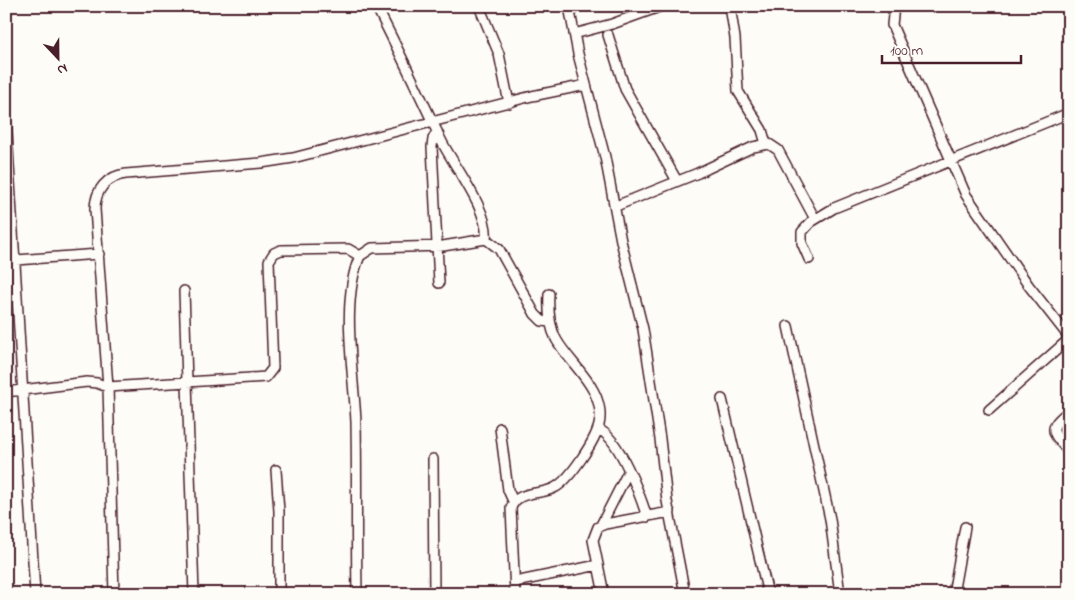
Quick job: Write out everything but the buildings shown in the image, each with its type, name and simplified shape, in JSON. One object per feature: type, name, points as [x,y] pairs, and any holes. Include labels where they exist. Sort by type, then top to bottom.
[{"type":"street","points":[[376,6],[434,122],[437,132],[466,180],[485,224],[486,239]]},
{"type":"street","points":[[479,6],[499,54],[509,102]]},
{"type":"street","points":[[569,6],[586,85],[606,157],[616,206],[620,241],[634,289],[645,339],[670,512],[685,594]]},
{"type":"street","points":[[574,34],[612,24],[662,6]]},
{"type":"street","points":[[730,6],[735,38],[738,91],[762,130],[766,144]]},
{"type":"street","points":[[894,6],[892,25],[949,160],[978,214],[1069,338],[989,410]]},
{"type":"street","points":[[608,36],[626,89],[677,181]]},
{"type":"street","points":[[114,594],[108,387],[96,198],[104,184],[116,176],[192,167],[261,163],[293,158],[509,102],[586,85]]},
{"type":"street","points":[[810,259],[802,243],[801,236],[804,228],[830,210],[949,160],[1069,113]]},
{"type":"street","points":[[6,115],[35,594]]},
{"type":"street","points":[[437,132],[433,139],[432,147],[439,283]]},
{"type":"street","points":[[616,206],[753,147],[766,144],[772,145],[778,150],[816,218]]},
{"type":"street","points":[[357,594],[356,420],[350,337],[352,300],[360,256],[372,248],[438,246],[486,239],[499,249],[536,314],[542,320],[550,322]]},
{"type":"street","points":[[6,392],[87,382],[97,382],[108,387],[262,378],[271,373],[273,368],[269,260],[274,253],[281,250],[348,249],[360,256]]},
{"type":"street","points":[[16,260],[99,254]]},
{"type":"street","points":[[184,291],[194,594]]},
{"type":"street","points":[[515,594],[511,508],[513,502],[522,495],[547,492],[563,482],[598,428],[600,412],[596,399],[583,374],[557,341],[550,322],[549,294]]},
{"type":"street","points":[[788,326],[830,519],[840,594]]},
{"type":"street","points":[[722,399],[768,594]]},
{"type":"street","points":[[1069,411],[1057,420],[1053,428],[1054,434],[1069,452]]},
{"type":"street","points":[[500,428],[508,490],[513,502]]},
{"type":"street","points":[[598,428],[612,440],[647,517]]},
{"type":"street","points":[[433,459],[434,594]]},
{"type":"street","points":[[276,470],[279,511],[279,594]]},
{"type":"street","points":[[604,594],[593,540],[595,531],[601,525],[628,472]]},
{"type":"street","points":[[601,525],[670,512]]},
{"type":"street","points":[[953,594],[965,527]]},
{"type":"street","points":[[515,582],[598,565]]}]
